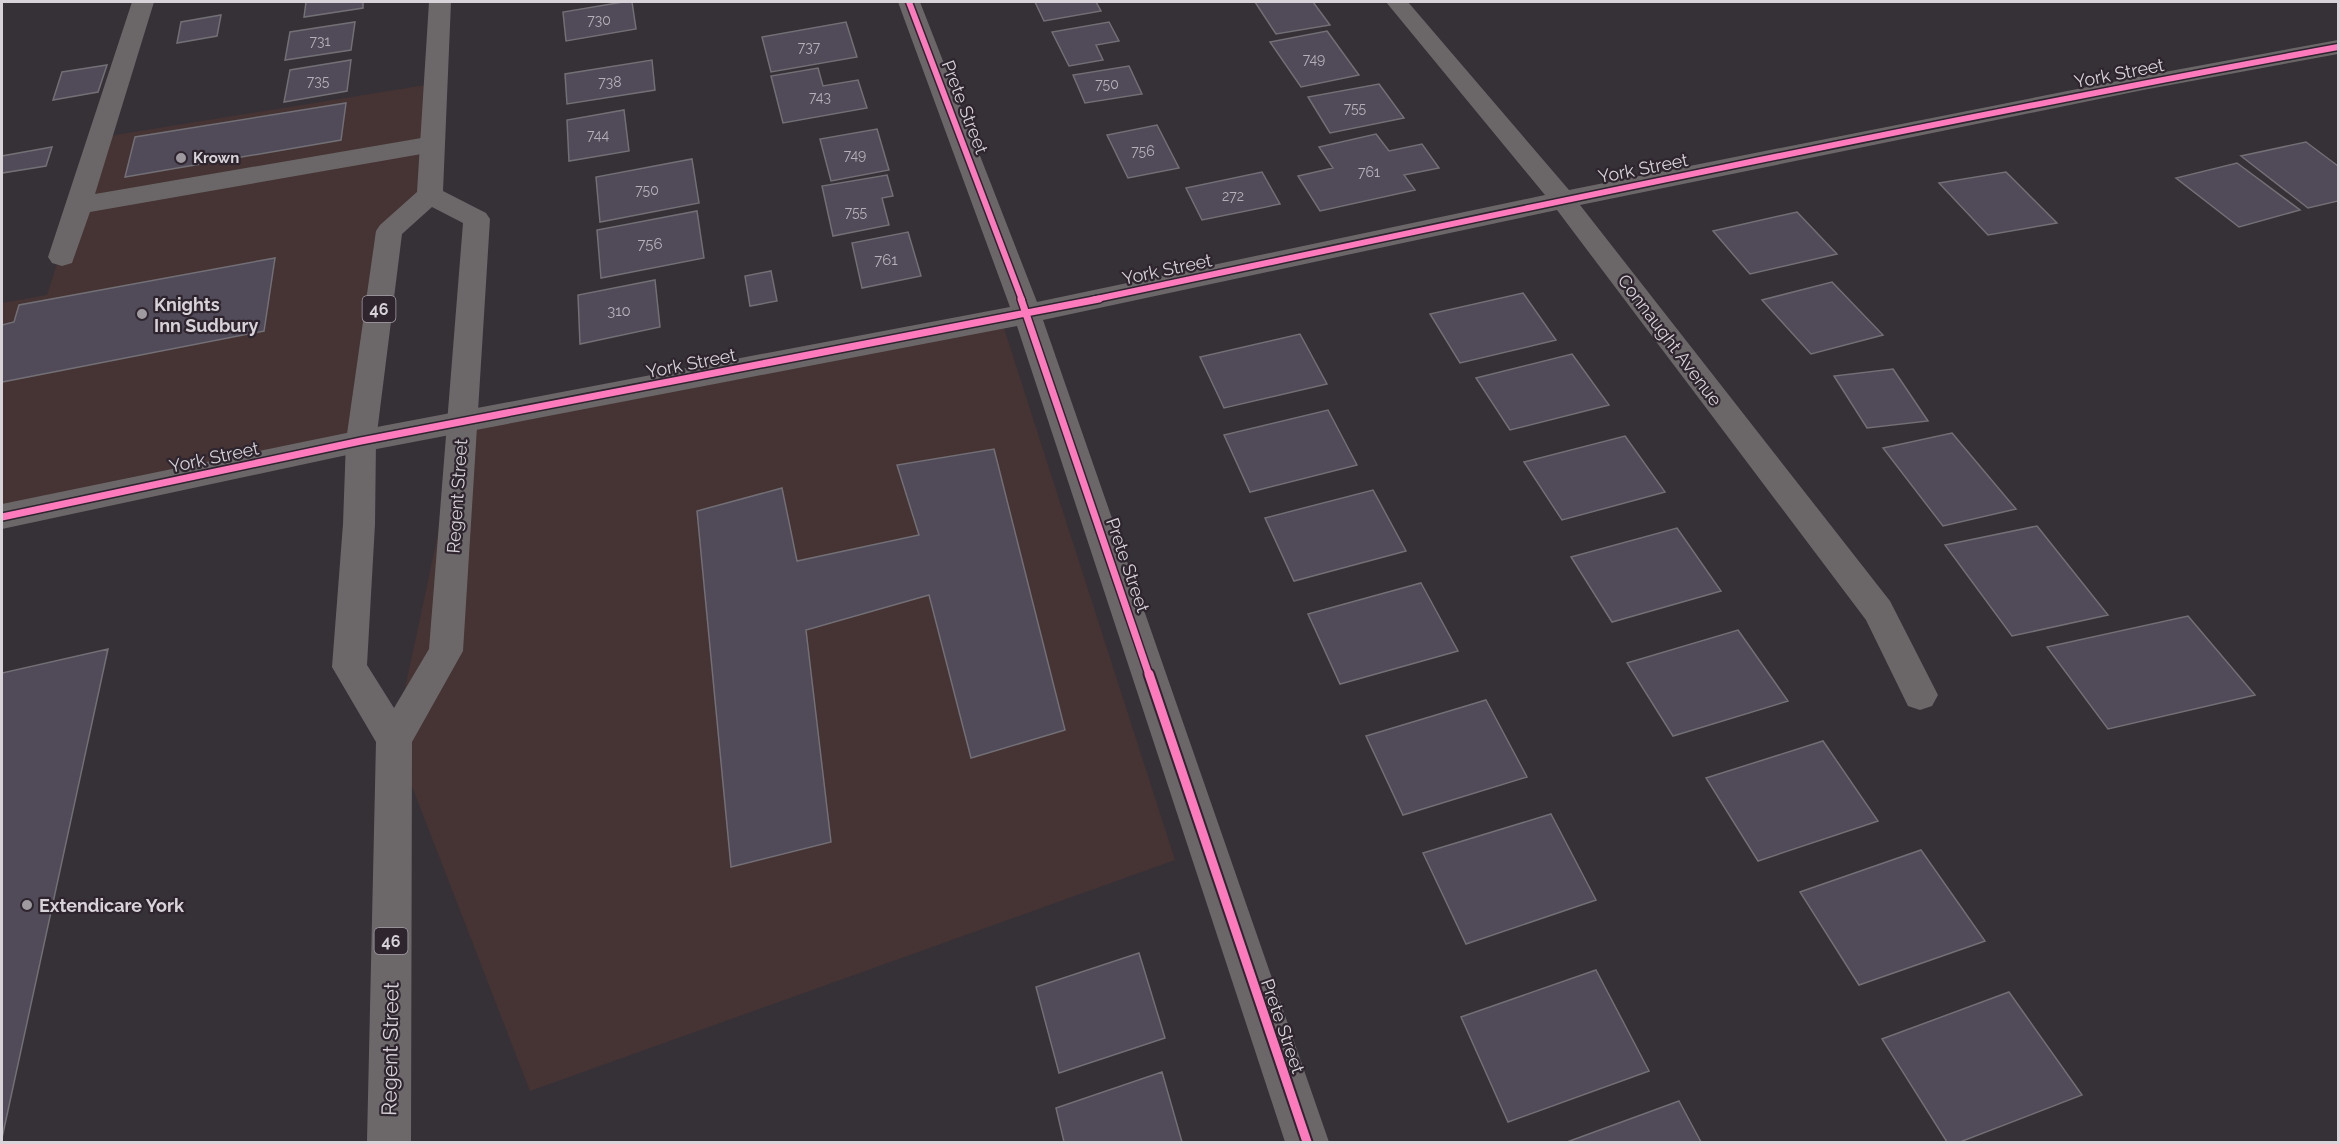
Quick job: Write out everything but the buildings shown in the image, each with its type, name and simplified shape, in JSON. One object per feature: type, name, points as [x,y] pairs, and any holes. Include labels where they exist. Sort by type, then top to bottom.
[{"type":"main road","points":[[430,195],[440,2]]},
{"type":"main road","name":"Regent Street","points":[[388,1143],[394,740],[446,651],[477,219],[430,195]]},
{"type":"main road","name":"46","points":[[394,740],[349,667],[359,524],[361,441],[389,231],[430,195]]},
{"type":"street","points":[[62,257],[143,2]]},
{"type":"street","name":"Prete Street","points":[[909,2],[1027,314],[1307,1143]]},
{"type":"street","name":"Connaught Avenue","points":[[1397,2],[1563,200],[1878,611],[1920,695]]},
{"type":"street","name":"York Street","points":[[2,517],[361,441],[1027,314],[1563,200],[2338,47]]},
{"type":"street","points":[[79,205],[433,144]]},
{"type":"shaded area","points":[[432,84],[426,195],[385,231],[357,439],[2,514],[2,303],[47,295],[97,138]]},
{"type":"shaded area","points":[[1001,319],[1175,860],[530,1091],[394,740],[462,422]]},
{"type":"cycle path","points":[[909,2],[1027,314],[1307,1142]]},
{"type":"cycle path","points":[[2,517],[361,441],[1027,314],[1563,200],[2143,83],[2338,47]]},
{"type":"place","name":"Krown","points":[[181,158]]},
{"type":"place","name":"Knights Inn Sudbury","points":[[142,314]]},
{"type":"place","name":"Extendicare York","points":[[27,905]]}]
